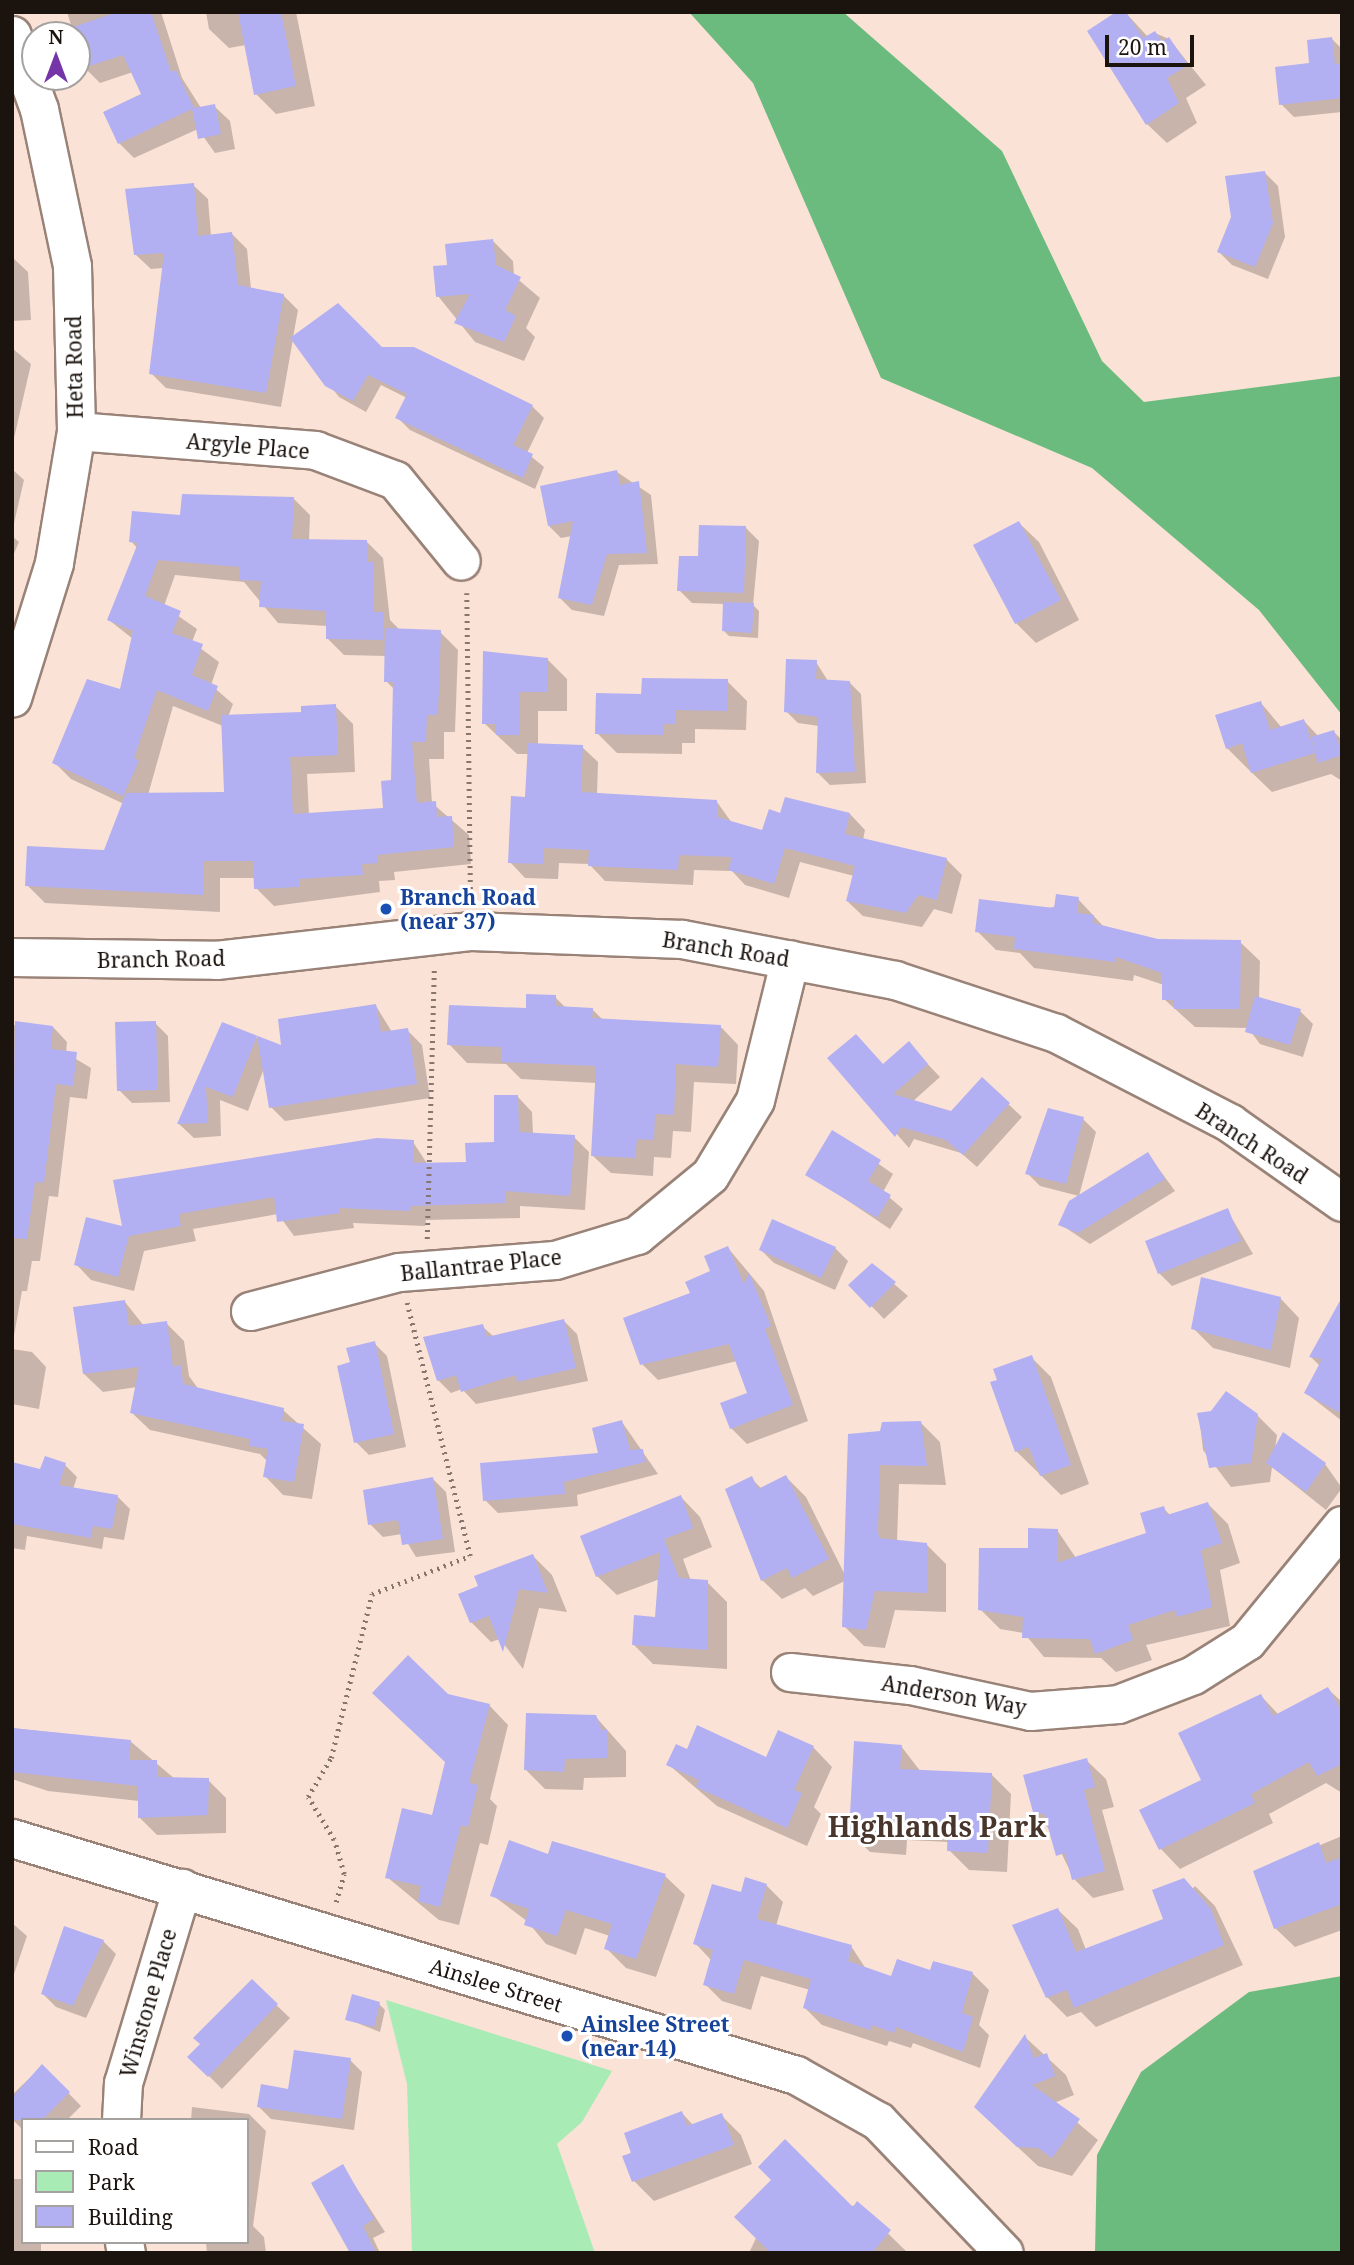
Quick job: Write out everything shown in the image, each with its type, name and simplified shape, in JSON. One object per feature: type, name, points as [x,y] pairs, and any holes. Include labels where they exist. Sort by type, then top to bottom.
[{"type":"street","name":"Heta Road","points":[[12,35],[39,108],[72,266],[76,431],[54,563],[12,698]]},
{"type":"street","name":"Argyle Place","points":[[76,431],[315,450],[395,480],[461,561]]},
{"type":"street","name":"Branch Road","points":[[12,957],[216,960],[471,931],[682,939],[894,980],[1056,1033],[1230,1124],[1342,1202]]},
{"type":"street","name":"Ballantrae Place","points":[[250,1311],[413,1270],[555,1261],[637,1235],[710,1175],[755,1100],[790,959]]},
{"type":"street","name":"Anderson Way","points":[[790,1672],[910,1685],[1030,1711],[1118,1704],[1193,1675],[1247,1642],[1342,1525]]},
{"type":"street","name":"Ainslee Street","points":[[12,1838],[182,1888],[826,2089],[878,2121],[1004,2253]]},
{"type":"street","name":"Winstone Place","points":[[121,2118],[123,2083],[182,1888]]},
{"type":"path","points":[[461,561],[472,616],[471,931]]},
{"type":"path","points":[[327,1934],[344,1874],[334,1840],[308,1797],[331,1758],[372,1594],[470,1556],[413,1270],[435,934]]},
{"type":"green space","points":[[689,12],[843,12],[1002,151],[1102,361],[1144,402],[1342,376],[1342,715],[1259,610],[1092,468],[881,378],[753,83]]},
{"type":"green space","points":[[1342,1976],[1342,2253],[1095,2253],[1097,2155],[1141,2072],[1249,1992]]},
{"type":"green space","points":[[386,2000],[612,2071],[582,2122],[557,2144],[595,2253],[412,2253],[407,2084]]},
{"type":"building","points":[[118,12],[151,12],[171,72],[176,70],[194,108],[215,104],[221,134],[198,139],[192,109],[118,144],[103,112],[141,94],[123,55],[91,65],[91,21]]},
{"type":"building","points":[[238,12],[281,12],[296,86],[254,95]]},
{"type":"building","points":[[1116,12],[1126,12],[1143,38],[1155,31],[1162,42],[1169,37],[1188,65],[1167,78],[1179,103],[1146,125],[1087,31]]},
{"type":"building","points":[[1332,37],[1335,64],[1342,64],[1342,98],[1279,105],[1275,67],[1309,63],[1307,40]]},
{"type":"building","points":[[1265,171],[1273,223],[1255,267],[1217,252],[1231,217],[1225,176]]},
{"type":"building","points":[[194,183],[198,236],[232,232],[238,285],[284,294],[266,393],[149,374],[164,253],[134,255],[125,189]]},
{"type":"building","points":[[493,239],[496,265],[521,277],[505,310],[516,316],[504,342],[454,323],[470,294],[436,297],[433,266],[447,265],[445,244]]},
{"type":"building","points":[[338,303],[382,347],[414,347],[533,405],[513,445],[533,454],[523,478],[395,418],[407,394],[368,375],[353,401],[325,386],[290,338]]},
{"type":"building","points":[[617,470],[620,485],[639,481],[647,553],[607,554],[592,605],[558,598],[573,521],[548,526],[540,486]]},
{"type":"building","points":[[182,494],[294,497],[292,539],[367,540],[367,562],[374,562],[374,612],[384,612],[384,640],[326,639],[326,611],[259,607],[261,581],[239,580],[240,567],[158,560],[145,596],[181,611],[172,633],[203,644],[192,675],[218,686],[208,711],[157,690],[134,758],[139,761],[123,796],[52,763],[87,679],[120,689],[133,631],[107,620],[138,543],[129,542],[132,511],[180,515]]},
{"type":"building","points":[[1019,521],[1061,600],[1015,624],[973,545]]},
{"type":"building","points":[[699,525],[746,526],[744,593],[677,591],[679,556],[698,556]]},
{"type":"building","points":[[723,602],[754,603],[752,633],[722,631]]},
{"type":"building","points":[[385,628],[441,630],[438,715],[427,715],[426,742],[412,742],[417,803],[436,801],[437,817],[452,816],[454,847],[377,855],[378,863],[362,864],[363,875],[299,879],[299,887],[254,889],[253,861],[203,861],[203,895],[25,886],[27,846],[104,850],[126,793],[224,792],[221,715],[301,712],[301,706],[336,704],[338,755],[290,757],[293,814],[383,808],[381,781],[391,780],[393,682],[384,682]]},
{"type":"building","points":[[483,651],[548,658],[548,692],[519,692],[519,735],[496,735],[496,724],[482,724]]},
{"type":"building","points":[[786,659],[817,660],[816,679],[850,681],[855,772],[816,773],[818,717],[784,712]]},
{"type":"building","points":[[642,678],[728,679],[727,711],[676,710],[676,724],[663,724],[663,735],[595,734],[596,693],[641,694]]},
{"type":"building","points":[[1261,701],[1270,730],[1304,719],[1315,753],[1251,773],[1242,743],[1226,749],[1215,715]]},
{"type":"building","points":[[1334,730],[1342,755],[1318,763],[1311,737]]},
{"type":"building","points":[[528,743],[583,745],[581,792],[717,800],[717,817],[762,830],[769,809],[780,813],[785,797],[850,813],[845,834],[947,858],[937,900],[918,895],[906,913],[846,901],[855,866],[785,848],[774,884],[728,870],[732,857],[679,855],[678,870],[588,866],[589,850],[544,848],[544,864],[508,863],[511,796],[525,797]]},
{"type":"building","points":[[1056,894],[1079,897],[1077,913],[1094,915],[1093,923],[1158,939],[1241,940],[1240,1009],[1174,1009],[1174,1000],[1162,1000],[1162,973],[1116,957],[1115,962],[1014,949],[1015,937],[975,932],[979,899],[1054,908]]},
{"type":"building","points":[[526,994],[556,995],[556,1006],[593,1008],[592,1018],[721,1025],[718,1067],[676,1064],[674,1115],[655,1114],[654,1140],[637,1139],[635,1158],[591,1156],[596,1066],[501,1062],[502,1047],[447,1045],[449,1005],[526,1008]]},
{"type":"building","points":[[1255,996],[1301,1009],[1290,1045],[1245,1032]]},
{"type":"building","points":[[376,1004],[381,1032],[408,1028],[417,1084],[269,1108],[257,1036],[233,1097],[206,1087],[208,1123],[177,1124],[222,1022],[281,1045],[278,1019]]},
{"type":"building","points":[[15,1021],[53,1026],[51,1049],[77,1052],[73,1086],[56,1084],[44,1183],[35,1182],[27,1239],[12,1238]]},
{"type":"building","points":[[156,1021],[158,1090],[117,1091],[115,1022]]},
{"type":"building","points":[[856,1034],[883,1064],[909,1041],[928,1064],[893,1094],[951,1111],[982,1077],[1010,1103],[963,1155],[946,1140],[901,1127],[895,1137],[827,1058]]},
{"type":"building","points":[[494,1095],[518,1095],[519,1132],[575,1135],[570,1196],[505,1191],[506,1203],[411,1206],[410,1211],[339,1208],[340,1213],[277,1222],[274,1197],[179,1214],[181,1226],[129,1236],[118,1277],[74,1265],[86,1217],[122,1226],[113,1180],[377,1138],[414,1140],[413,1163],[466,1162],[465,1143],[494,1142]]},
{"type":"building","points":[[1048,1108],[1084,1117],[1066,1184],[1025,1174]]},
{"type":"building","points":[[832,1130],[881,1160],[868,1181],[891,1195],[877,1218],[805,1175]]},
{"type":"building","points":[[1148,1152],[1165,1179],[1078,1233],[1058,1225],[1069,1201]]},
{"type":"building","points":[[1228,1208],[1241,1241],[1158,1274],[1145,1241]]},
{"type":"building","points":[[772,1219],[836,1247],[821,1278],[759,1250]]},
{"type":"building","points":[[728,1246],[744,1284],[749,1273],[771,1326],[765,1329],[793,1405],[730,1429],[720,1403],[747,1393],[729,1344],[640,1365],[623,1318],[690,1293],[685,1282],[710,1271],[704,1256]]},
{"type":"building","points":[[872,1263],[896,1282],[870,1308],[848,1285]]},
{"type":"building","points":[[1201,1277],[1281,1297],[1271,1350],[1191,1329]]},
{"type":"building","points":[[1342,1297],[1342,1414],[1304,1393],[1322,1359],[1309,1357]]},
{"type":"building","points":[[125,1300],[129,1326],[167,1321],[173,1367],[181,1365],[183,1384],[284,1408],[282,1421],[304,1424],[294,1482],[263,1477],[268,1449],[249,1446],[250,1439],[130,1413],[139,1367],[83,1374],[73,1307]]},
{"type":"building","points":[[564,1319],[576,1368],[517,1382],[516,1375],[461,1392],[456,1375],[437,1381],[423,1337],[483,1324],[487,1337]]},
{"type":"building","points":[[375,1341],[394,1434],[354,1443],[337,1366],[350,1362],[346,1348]]},
{"type":"building","points":[[1032,1355],[1071,1465],[1040,1476],[1029,1447],[1015,1452],[990,1382],[997,1380],[993,1369]]},
{"type":"building","points":[[1226,1391],[1258,1414],[1251,1463],[1209,1468],[1197,1413],[1211,1411]]},
{"type":"building","points":[[622,1420],[630,1450],[643,1449],[645,1462],[564,1482],[565,1494],[483,1501],[480,1463],[598,1453],[592,1428]]},
{"type":"building","points":[[921,1421],[927,1466],[880,1465],[878,1530],[879,1538],[927,1543],[927,1593],[875,1591],[866,1630],[842,1627],[848,1434],[880,1431],[882,1422]]},
{"type":"building","points":[[1283,1432],[1326,1463],[1306,1492],[1266,1463]]},
{"type":"building","points":[[45,1456],[66,1463],[59,1485],[118,1495],[112,1529],[93,1526],[91,1538],[12,1524],[12,1462],[40,1469]]},
{"type":"building","points":[[786,1475],[829,1559],[792,1578],[787,1568],[761,1581],[725,1489],[752,1476],[758,1489]]},
{"type":"building","points":[[433,1477],[443,1539],[402,1545],[398,1520],[368,1525],[363,1490]]},
{"type":"building","points":[[681,1495],[693,1528],[664,1539],[679,1578],[708,1580],[708,1650],[632,1645],[634,1615],[655,1617],[660,1552],[596,1577],[580,1536]]},
{"type":"building","points":[[1208,1502],[1222,1543],[1201,1550],[1212,1607],[1177,1617],[1175,1610],[1128,1625],[1133,1640],[1095,1654],[1090,1639],[1022,1638],[1023,1617],[978,1610],[979,1548],[1028,1548],[1028,1528],[1058,1529],[1057,1563],[1146,1533],[1140,1513],[1164,1506],[1167,1515]]},
{"type":"building","points":[[533,1554],[548,1593],[519,1589],[503,1652],[489,1616],[470,1623],[458,1594],[478,1586],[474,1576]]},
{"type":"building","points":[[408,1655],[448,1694],[490,1704],[469,1783],[478,1785],[468,1827],[461,1825],[440,1907],[418,1901],[421,1886],[385,1878],[402,1808],[432,1815],[445,1762],[372,1693]]},
{"type":"building","points":[[1328,1687],[1342,1712],[1342,1764],[1317,1776],[1309,1762],[1251,1794],[1255,1803],[1159,1850],[1139,1810],[1201,1780],[1178,1733],[1261,1694],[1273,1716]]},
{"type":"building","points":[[526,1713],[596,1715],[602,1731],[607,1729],[607,1758],[565,1759],[564,1772],[524,1770]]},
{"type":"building","points":[[697,1725],[766,1757],[778,1730],[814,1746],[794,1790],[802,1793],[787,1828],[696,1787],[699,1780],[666,1765],[676,1744],[687,1749]]},
{"type":"building","points":[[12,1728],[131,1740],[129,1760],[157,1760],[157,1777],[209,1778],[208,1815],[138,1818],[138,1786],[12,1772]]},
{"type":"building","points":[[854,1741],[902,1745],[900,1769],[992,1773],[988,1853],[947,1851],[948,1824],[888,1821],[886,1836],[849,1833]]},
{"type":"building","points":[[1087,1758],[1095,1787],[1084,1790],[1105,1871],[1072,1880],[1065,1853],[1056,1856],[1044,1813],[1034,1816],[1023,1775]]},
{"type":"building","points":[[509,1840],[548,1854],[552,1841],[666,1874],[636,1959],[604,1949],[612,1924],[566,1910],[557,1936],[524,1925],[529,1909],[490,1896]]},
{"type":"building","points":[[1319,1842],[1326,1863],[1342,1857],[1342,1904],[1274,1929],[1253,1871]]},
{"type":"building","points":[[745,1877],[767,1884],[757,1919],[852,1945],[848,1961],[891,1976],[897,1959],[930,1970],[933,1961],[973,1972],[962,2013],[973,2017],[963,2052],[896,2027],[894,2033],[872,2025],[870,2030],[803,2008],[811,1979],[744,1960],[734,1994],[703,1985],[713,1950],[693,1944],[712,1884],[741,1892]]},
{"type":"building","points":[[1184,1878],[1211,1909],[1224,1945],[1074,2008],[1067,1990],[1046,1998],[1012,1925],[1058,1908],[1076,1952],[1163,1919],[1152,1890]]},
{"type":"building","points":[[64,1926],[104,1940],[73,2006],[41,1994]]},
{"type":"building","points":[[252,1979],[278,2004],[208,2077],[187,2057],[200,2044],[193,2038]]},
{"type":"building","points":[[352,1994],[380,2002],[374,2027],[345,2020]]},
{"type":"building","points":[[1025,2034],[1034,2058],[1047,2053],[1055,2076],[1032,2085],[1080,2119],[1052,2158],[1038,2148],[1017,2147],[974,2107]]},
{"type":"building","points":[[294,2050],[351,2058],[342,2119],[257,2107],[261,2084],[288,2089]]},
{"type":"building","points":[[42,2064],[70,2092],[44,2118],[12,2120],[12,2098]]},
{"type":"building","points":[[682,2111],[687,2126],[722,2113],[734,2145],[632,2182],[622,2156],[631,2153],[624,2133]]},
{"type":"building","points":[[785,2139],[853,2207],[857,2201],[891,2230],[872,2253],[771,2253],[734,2217],[771,2180],[758,2167]]},
{"type":"building","points":[[343,2164],[374,2219],[363,2226],[376,2253],[350,2253],[311,2183]]},
{"type":"place","name":"Branch Road (near 37)","points":[[386,909]]},
{"type":"place","name":"Ainslee Street (near 14)","points":[[567,2036]]},
{"type":"district","name":"Highlands Park","points":[[937,1826]]}]
